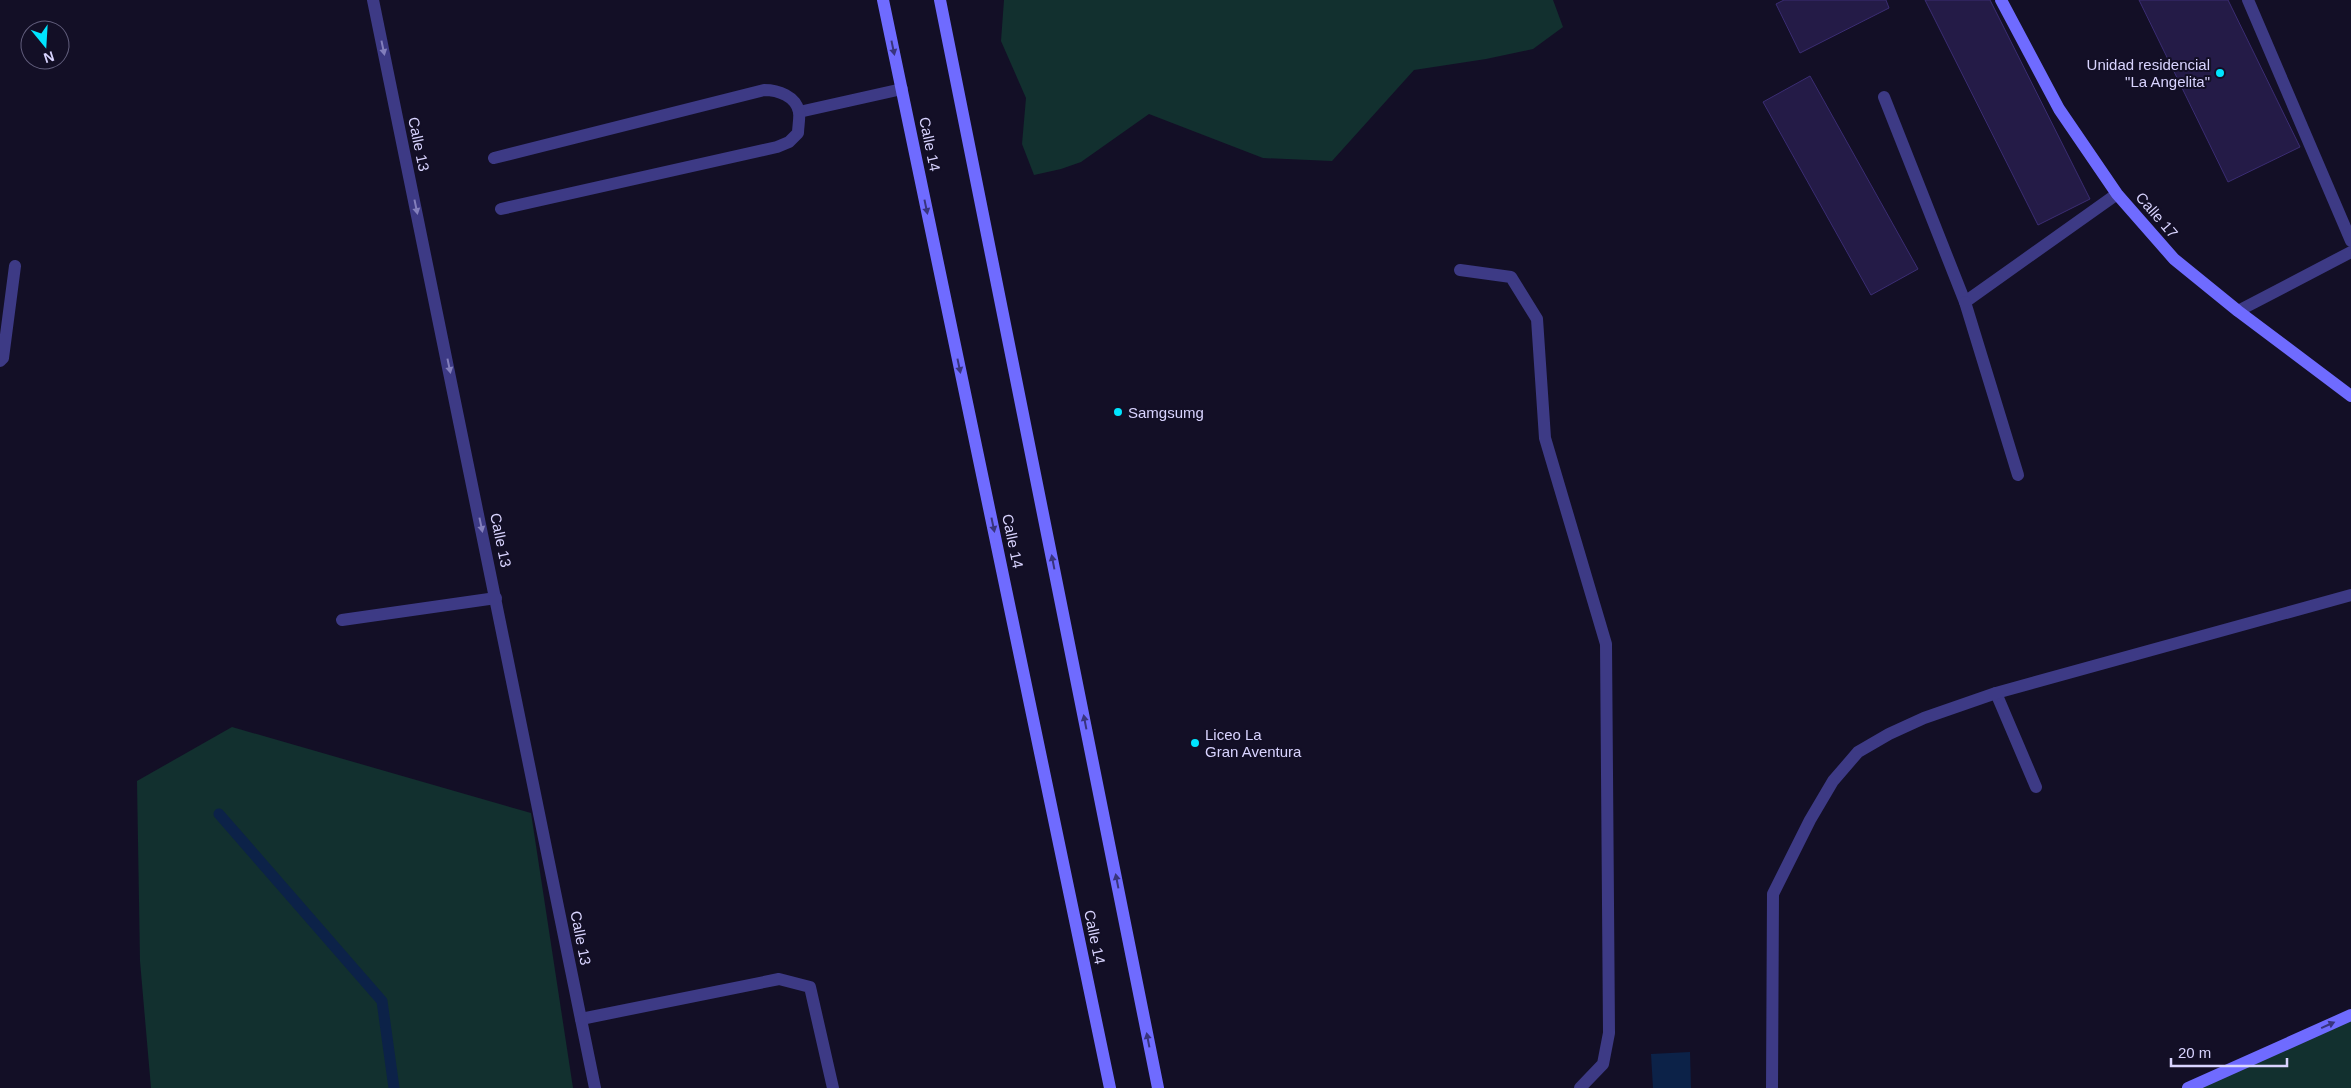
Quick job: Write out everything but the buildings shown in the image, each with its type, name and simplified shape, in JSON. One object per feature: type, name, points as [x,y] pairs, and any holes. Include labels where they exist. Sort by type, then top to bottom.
[{"type":"main road","name":"Calle 14","points":[[883,0],[1110,1088]]},
{"type":"main road","points":[[940,0],[1158,1088]]},
{"type":"main road","name":"Calle 17","points":[[2001,0],[2022,43],[2059,109],[2117,194],[2174,259],[2238,311],[2351,396]]},
{"type":"main road","points":[[2188,1088],[2351,1015]]},
{"type":"street","name":"Calle 13","points":[[373,0],[595,1088]]},
{"type":"street","points":[[2248,0],[2351,241]]},
{"type":"street","points":[[799,112],[902,89]]},
{"type":"street","points":[[494,158],[764,90],[777,90],[791,98],[799,112],[798,133],[789,142],[777,147],[501,209]]},
{"type":"street","points":[[1884,97],[1965,302],[2018,475]]},
{"type":"street","points":[[1965,302],[2117,194]]},
{"type":"street","points":[[2238,311],[2351,252]]},
{"type":"street","points":[[0,361],[4,358],[16,266]]},
{"type":"street","points":[[1460,270],[1511,277],[1537,319],[1545,438],[1606,644],[1609,1033],[1603,1064],[1580,1088]]},
{"type":"street","points":[[1772,1088],[1773,894],[1810,820],[1833,781],[1858,752],[1889,734],[1924,718],[1996,693],[2351,595]]},
{"type":"street","points":[[342,620],[496,598]]},
{"type":"street","points":[[1996,693],[2036,787]]},
{"type":"street","points":[[581,1019],[778,979],[810,987],[833,1088]]},
{"type":"green space","points":[[1004,0],[1553,0],[1563,27],[1533,49],[1486,59],[1414,70],[1332,161],[1263,158],[1149,114],[1081,162],[1034,175],[1022,144],[1026,98],[1001,41]]},
{"type":"green space","points":[[232,727],[531,813],[573,1088],[151,1088],[140,961],[137,781]]},
{"type":"green space","points":[[2351,1015],[2351,1088],[2188,1088]]},
{"type":"water","points":[[1690,1052],[1691,1088],[1653,1088],[1651,1054]]},
{"type":"waterway","points":[[219,814],[382,1001],[394,1088]]},
{"type":"place","name":"Unidad residencial \"La Angelita\"","points":[[2220,73]]},
{"type":"place","name":"Samgsumg","points":[[1118,412]]},
{"type":"place","name":"Liceo La Gran Aventura","points":[[1195,743]]}]
